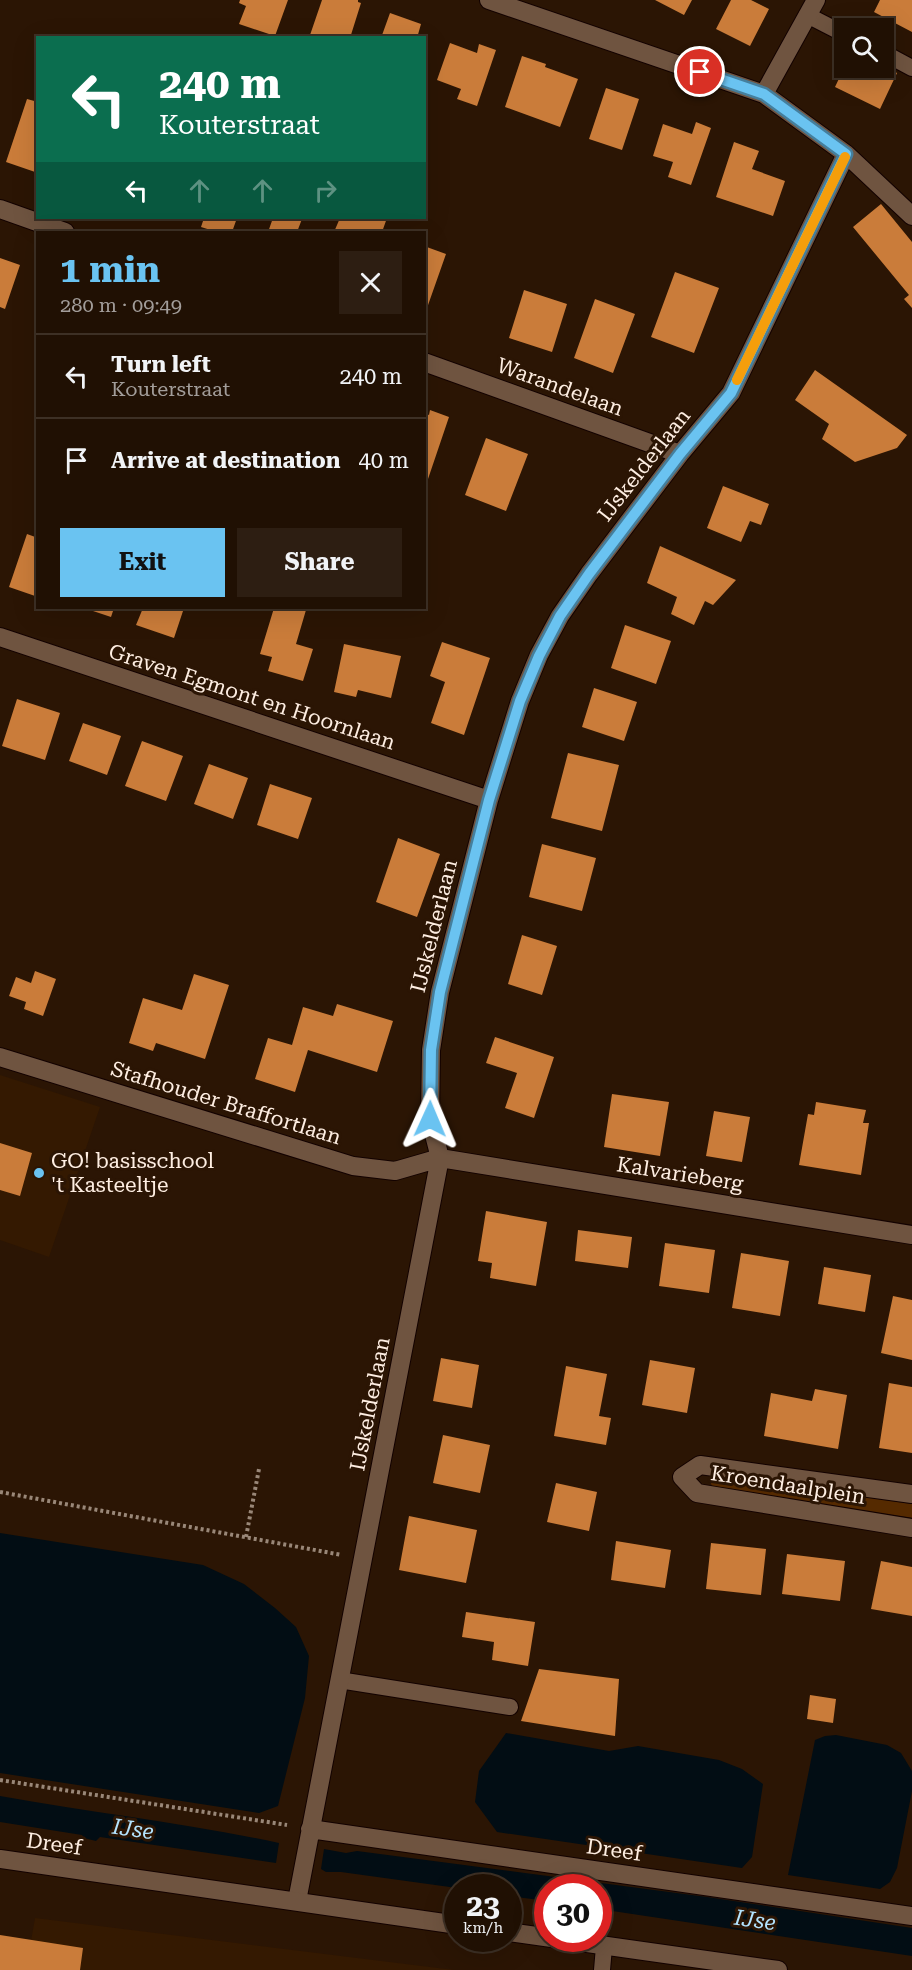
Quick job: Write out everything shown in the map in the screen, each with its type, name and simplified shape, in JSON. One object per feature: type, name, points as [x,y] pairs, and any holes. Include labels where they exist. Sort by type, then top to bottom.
[{"type":"street","points":[[489,0],[764,94],[846,154],[912,216]]},
{"type":"street","points":[[764,94],[812,8]]},
{"type":"street","name":"IJskelderlaan","points":[[297,1901],[440,1158],[430,1119],[431,1050],[440,992],[489,800],[520,701],[539,656],[560,616],[680,454],[731,393],[846,154]]},
{"type":"street","points":[[0,209],[62,231]]},
{"type":"street","name":"Warandelaan","points":[[426,363],[680,454]]},
{"type":"street","name":"Graven Egmont en Hoornlaan","points":[[0,637],[489,800]]},
{"type":"street","name":"Stafhouder Braffortlaan","points":[[0,1057],[353,1166],[395,1171],[440,1158]]},
{"type":"street","name":"Kalvarieberg","points":[[440,1158],[912,1235]]},
{"type":"street","name":"Kroendaalplein","points":[[912,1494],[700,1465],[682,1477],[697,1493],[912,1528]]},
{"type":"street","name":"Dreef","points":[[309,1838],[912,1916]]},
{"type":"street","name":"Dreef","points":[[0,1859],[444,1923]]},
{"type":"street","points":[[612,1948],[778,1970]]},
{"type":"lane","points":[[812,8],[834,26]]},
{"type":"lane","points":[[894,58],[912,68]]},
{"type":"lane","points":[[339,1680],[510,1707]]},
{"type":"lane","points":[[602,1970],[604,1952]]},
{"type":"path","points":[[246,1537],[259,1468]]},
{"type":"path","points":[[0,1492],[363,1559]]},
{"type":"path","points":[[0,1780],[309,1838]]},
{"type":"shaded area","name":"GO! basisschool 't Kasteeltje","points":[[0,1075],[100,1107],[49,1257],[0,1240]]},
{"type":"shaded area","points":[[716,1475],[912,1504],[912,1518],[714,1488],[711,1484],[712,1478]]},
{"type":"shaded area","points":[[35,1918],[454,1970],[26,1970]]},
{"type":"water","points":[[0,1533],[203,1565],[244,1584],[296,1627],[309,1656],[305,1698],[278,1806],[259,1813],[0,1773]]},
{"type":"water","points":[[506,1733],[609,1751],[638,1746],[719,1760],[742,1769],[763,1784],[752,1857],[742,1868],[497,1832],[475,1802],[479,1771]]},
{"type":"water","points":[[836,1735],[887,1745],[901,1753],[912,1771],[912,1791],[897,1868],[890,1882],[880,1889],[788,1875],[815,1740]]},
{"type":"water","name":"IJse","points":[[0,1796],[279,1843],[276,1863],[100,1837],[96,1841],[84,1838],[82,1835],[0,1822]]},
{"type":"water","points":[[324,1849],[346,1853],[357,1851],[534,1874],[534,1899],[522,1898],[522,1874],[444,1874],[444,1886],[326,1872],[321,1869]]},
{"type":"water","name":"IJse","points":[[612,1885],[912,1928],[912,1956],[612,1911]]},
{"type":"building","points":[[240,0],[288,0],[275,36],[239,24],[246,6],[239,3]]},
{"type":"building","points":[[322,0],[358,0],[361,3],[351,36],[310,36]]},
{"type":"building","points":[[655,0],[692,0],[684,15]]},
{"type":"building","points":[[731,0],[751,0],[769,9],[750,46],[716,29]]},
{"type":"building","points":[[880,0],[912,0],[912,32],[894,23],[894,18],[885,18],[874,12]]},
{"type":"building","points":[[390,13],[421,24],[418,36],[382,36]]},
{"type":"building","points":[[450,43],[477,53],[479,44],[496,50],[477,106],[457,99],[461,89],[437,80]]},
{"type":"building","points":[[522,56],[578,79],[560,127],[505,107]]},
{"type":"building","points":[[894,71],[897,73],[880,109],[835,87],[839,78],[894,78]]},
{"type":"building","points":[[606,88],[639,99],[622,150],[589,139]]},
{"type":"building","points":[[27,99],[36,101],[36,172],[6,162]]},
{"type":"building","points":[[696,122],[711,128],[691,185],[668,177],[673,162],[653,156],[663,124],[692,134]]},
{"type":"building","points":[[734,142],[759,151],[752,169],[785,181],[773,216],[716,197]]},
{"type":"building","points":[[881,204],[912,242],[912,308],[904,299],[909,295],[853,227]]},
{"type":"building","points":[[204,219],[237,219],[232,231],[214,231],[201,227]]},
{"type":"building","points":[[273,219],[302,219],[297,231],[268,231]]},
{"type":"building","points":[[340,219],[387,219],[382,231],[334,231]]},
{"type":"building","points":[[426,247],[446,254],[426,308]]},
{"type":"building","points":[[0,258],[20,265],[5,309],[0,307]]},
{"type":"building","points":[[675,272],[719,288],[694,353],[651,337]]},
{"type":"building","points":[[524,290],[567,304],[552,352],[509,338]]},
{"type":"building","points":[[595,299],[635,314],[613,373],[574,358]]},
{"type":"building","points":[[815,370],[907,435],[897,448],[855,462],[822,439],[829,424],[795,400]]},
{"type":"building","points":[[430,410],[449,417],[428,479],[426,478],[426,414],[429,415]]},
{"type":"building","points":[[486,438],[528,454],[506,511],[465,495]]},
{"type":"building","points":[[723,486],[769,504],[761,525],[750,521],[741,542],[707,528]]},
{"type":"building","points":[[27,534],[36,537],[36,596],[9,587]]},
{"type":"building","points":[[660,546],[736,580],[713,605],[705,601],[694,625],[671,614],[677,597],[647,583]]},
{"type":"building","points":[[87,609],[114,609],[111,617]]},
{"type":"building","points":[[143,609],[184,609],[174,638],[136,625]]},
{"type":"building","points":[[274,609],[306,610],[296,644],[313,649],[303,681],[268,671],[272,657],[260,654]]},
{"type":"building","points":[[625,625],[671,641],[656,684],[611,668]]},
{"type":"building","points":[[442,642],[490,658],[464,735],[431,723],[445,682],[430,676]]},
{"type":"building","points":[[344,644],[401,656],[391,698],[358,690],[356,697],[334,692]]},
{"type":"building","points":[[594,688],[637,702],[624,741],[582,727]]},
{"type":"building","points":[[17,699],[60,713],[45,760],[2,746]]},
{"type":"building","points":[[83,723],[121,736],[107,775],[69,761]]},
{"type":"building","points":[[142,741],[183,756],[166,801],[125,786]]},
{"type":"building","points":[[568,753],[619,765],[602,831],[551,818]]},
{"type":"building","points":[[209,764],[248,778],[233,819],[194,804]]},
{"type":"building","points":[[270,784],[312,798],[298,839],[257,825]]},
{"type":"building","points":[[398,838],[440,854],[417,917],[376,902]]},
{"type":"building","points":[[542,844],[596,858],[582,911],[529,897]]},
{"type":"building","points":[[522,935],[557,946],[542,995],[508,984]]},
{"type":"building","points":[[35,971],[56,979],[43,1016],[24,1009],[26,1002],[9,996],[16,977],[31,983]]},
{"type":"building","points":[[194,974],[229,985],[205,1059],[156,1043],[153,1051],[129,1043],[143,998],[182,1010]]},
{"type":"building","points":[[337,1004],[393,1021],[377,1072],[308,1050],[295,1092],[255,1079],[268,1038],[292,1045],[303,1007],[333,1016]]},
{"type":"building","points":[[495,1037],[554,1057],[534,1118],[505,1108],[517,1073],[486,1063]]},
{"type":"building","points":[[612,1094],[669,1102],[660,1156],[604,1147]]},
{"type":"building","points":[[816,1102],[866,1110],[863,1123],[869,1123],[861,1175],[799,1165],[808,1114],[814,1115]]},
{"type":"building","points":[[714,1111],[750,1117],[742,1162],[706,1156]]},
{"type":"building","points":[[0,1143],[32,1153],[20,1196],[0,1190]]},
{"type":"building","points":[[486,1211],[547,1222],[536,1286],[490,1278],[492,1263],[478,1261]]},
{"type":"building","points":[[578,1230],[632,1237],[628,1268],[575,1261]]},
{"type":"building","points":[[665,1243],[715,1250],[709,1293],[659,1286]]},
{"type":"building","points":[[741,1253],[789,1261],[780,1316],[732,1308]]},
{"type":"building","points":[[824,1267],[871,1275],[865,1312],[818,1304]]},
{"type":"building","points":[[893,1296],[912,1300],[912,1360],[881,1353]]},
{"type":"building","points":[[441,1358],[479,1365],[472,1408],[433,1401]]},
{"type":"building","points":[[650,1360],[695,1368],[687,1413],[642,1405]]},
{"type":"building","points":[[566,1366],[607,1374],[599,1416],[611,1418],[606,1445],[554,1436]]},
{"type":"building","points":[[889,1383],[912,1387],[912,1453],[879,1448]]},
{"type":"building","points":[[815,1389],[847,1395],[838,1449],[764,1436],[771,1393],[812,1401]]},
{"type":"building","points":[[443,1435],[490,1445],[480,1493],[433,1483]]},
{"type":"building","points":[[556,1483],[597,1492],[589,1531],[547,1522]]},
{"type":"building","points":[[409,1516],[477,1530],[466,1583],[399,1570]]},
{"type":"building","points":[[616,1541],[671,1550],[665,1588],[611,1580]]},
{"type":"building","points":[[711,1543],[766,1549],[761,1595],[706,1589]]},
{"type":"building","points":[[787,1554],[845,1561],[840,1601],[782,1594]]},
{"type":"building","points":[[881,1561],[912,1567],[912,1616],[871,1609]]},
{"type":"building","points":[[466,1612],[535,1622],[528,1666],[492,1660],[494,1642],[462,1637]]},
{"type":"building","points":[[539,1669],[619,1679],[615,1736],[521,1721]]},
{"type":"building","points":[[810,1695],[836,1699],[833,1723],[807,1719]]},
{"type":"building","points":[[0,1935],[83,1948],[80,1970],[0,1970]]},
{"type":"slow traffic","points":[[737,380],[845,157]]},
{"type":"place","name":"GO! basisschool 't Kasteeltje","points":[[39,1173]]},
{"type":"route","points":[[430,1119],[431,1050],[440,992],[489,800],[520,701],[539,656],[560,616],[589,574],[680,454],[731,393],[846,154],[764,94],[700,72]]}]
